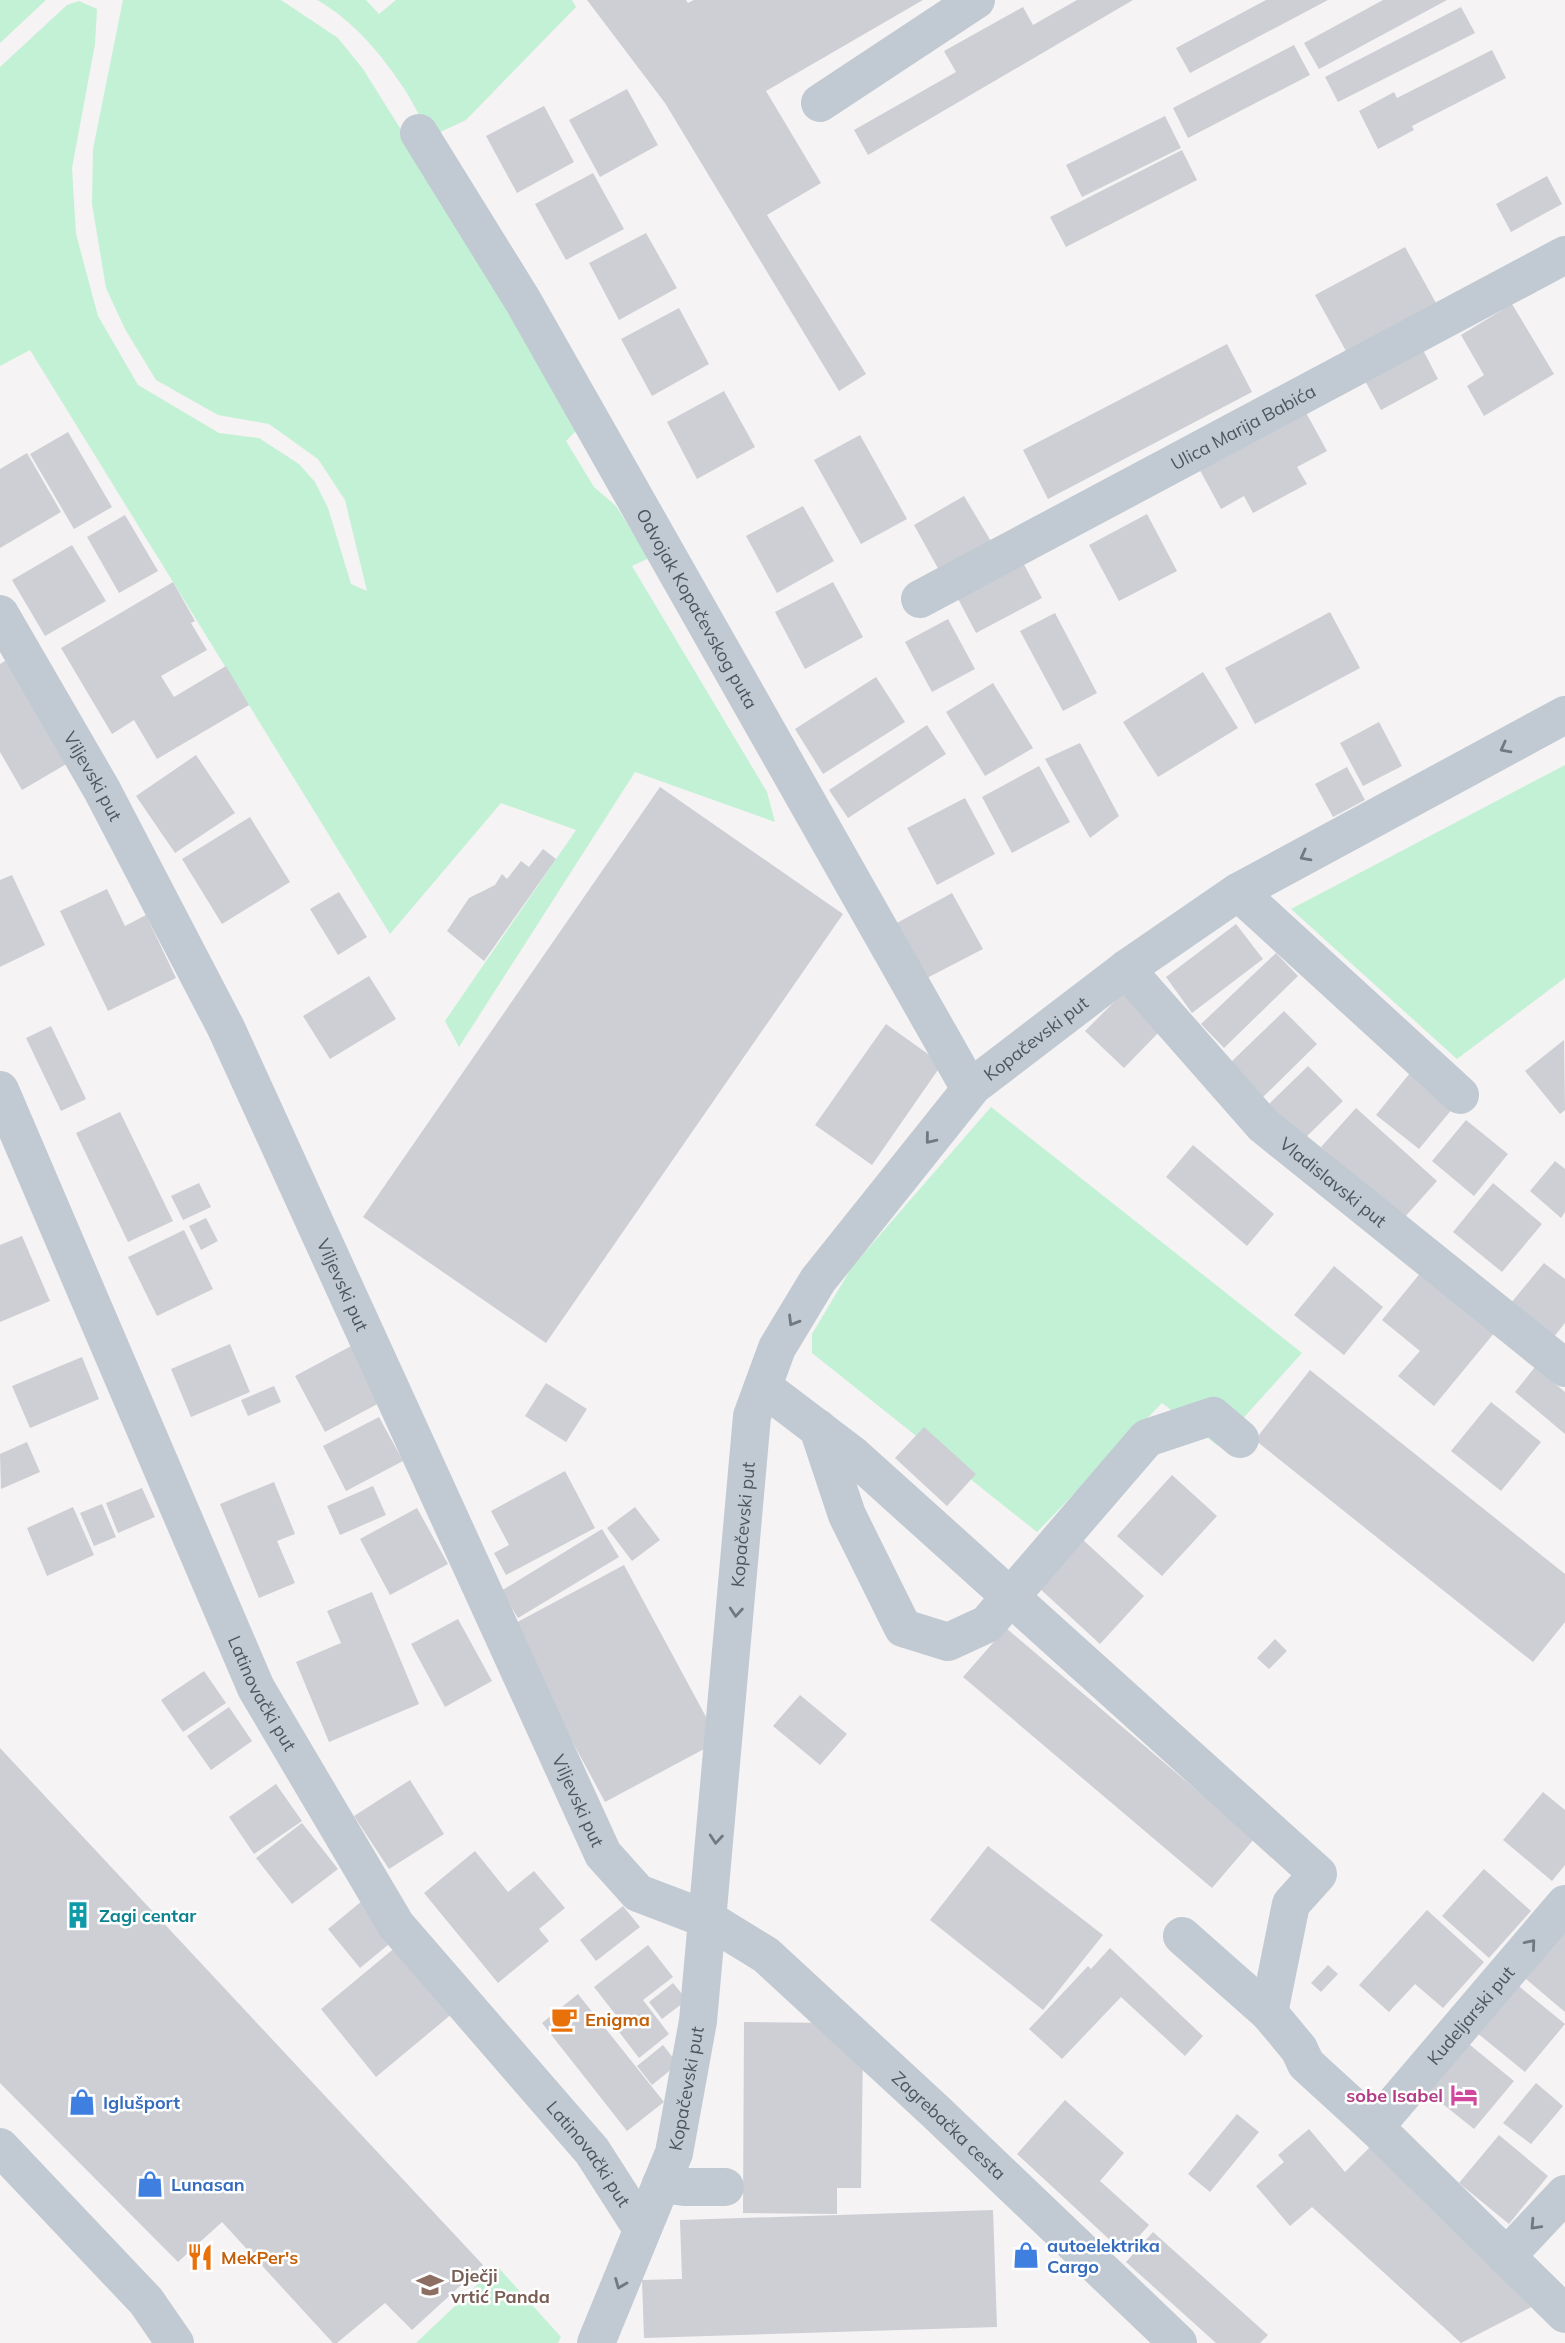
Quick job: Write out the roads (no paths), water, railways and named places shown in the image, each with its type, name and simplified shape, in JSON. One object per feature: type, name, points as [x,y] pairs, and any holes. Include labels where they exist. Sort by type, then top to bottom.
[{"type":"street","points":[[820,103],[976,0]]},
{"type":"street","name":"Odvojak Kopačevskog puta","points":[[419,133],[523,301],[970,1089]]},
{"type":"street","name":"Ulica Marija Babića","points":[[919,600],[1565,255]]},
{"type":"street","name":"Viljevski put","points":[[0,614],[102,790],[226,1028],[603,1854],[638,1893],[709,1920]]},
{"type":"street","name":"Kopačevski put","points":[[596,2343],[677,2140],[698,2021],[709,1920],[752,1416],[777,1348],[818,1280],[970,1089],[1126,970],[1238,892],[1565,715]]},
{"type":"street","points":[[1238,892],[1460,1095]]},
{"type":"street","name":"Vladislavski put","points":[[1126,970],[1263,1125],[1565,1368]]},
{"type":"street","name":"Latinovački put","points":[[0,1090],[256,1688],[396,1925],[592,2151],[642,2229]]},
{"type":"street","points":[[763,1387],[854,1456],[1318,1874],[1291,1904],[1269,2013]]},
{"type":"street","points":[[818,1428],[847,1515],[903,1628],[948,1642],[987,1624],[1147,1438],[1213,1416],[1240,1439]]},
{"type":"street","name":"Kudeljarski put","points":[[1375,2127],[1565,1904]]},
{"type":"street","name":"Zagrebačka cesta","points":[[709,1920],[766,1955],[935,2111],[1178,2343]]},
{"type":"street","points":[[1182,1936],[1269,2013],[1299,2049],[1306,2064],[1375,2127],[1565,2314]]},
{"type":"street","points":[[0,2147],[146,2301],[175,2343]]},
{"type":"street","points":[[661,2184],[684,2188],[724,2187]]},
{"type":"street","points":[[1506,2257],[1565,2194]]},
{"type":"place","name":"Zagi centar","points":[[78,1915]]},
{"type":"place","name":"Enigma","points":[[564,2019]]},
{"type":"place","name":"sobe Isabel","points":[[1464,2095]]},
{"type":"place","name":"Iglušport","points":[[82,2102]]},
{"type":"place","name":"Lunasan","points":[[150,2184]]},
{"type":"place","name":"autoelektrika Cargo","points":[[1026,2255]]},
{"type":"place","name":"MekPer's","points":[[200,2257]]},
{"type":"place","name":"Dječji vrtić Panda","points":[[430,2285]]}]
